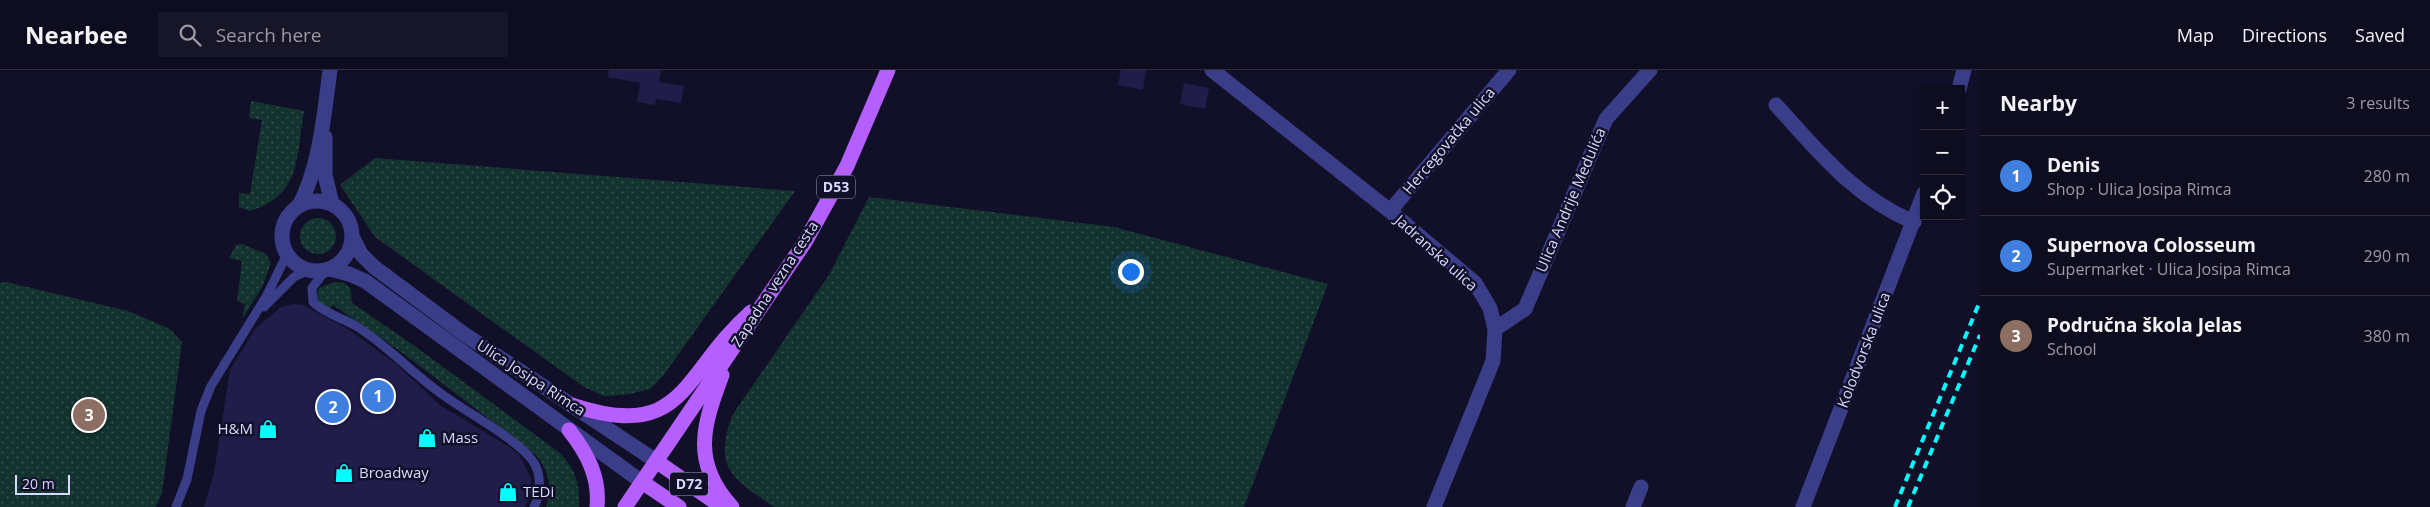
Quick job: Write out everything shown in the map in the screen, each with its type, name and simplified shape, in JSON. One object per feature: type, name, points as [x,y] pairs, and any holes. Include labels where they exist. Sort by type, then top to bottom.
[{"type":"main road","name":"Zapadna vezna cesta","points":[[656,460],[769,296],[827,205],[866,125],[888,70]]},
{"type":"main road","points":[[572,405],[615,417],[635,417],[659,410],[681,394],[734,327],[769,296]]},
{"type":"main road","points":[[730,352],[710,405],[703,445],[709,472],[715,486],[732,507]]},
{"type":"main road","points":[[569,430],[583,448],[592,466],[597,483],[597,507]]},
{"type":"main road","name":"D53","points":[[624,507],[656,460]]},
{"type":"main road","name":"Ulica Josipa Rimca","points":[[656,460],[722,507]]},
{"type":"main road","name":"Ulica Josipa Rimca","points":[[642,482],[679,507]]},
{"type":"street","name":"Ulica Josipa Rimca","points":[[287,254],[282,237],[284,227],[287,218],[298,206],[308,185],[324,111],[330,70]]},
{"type":"street","name":"Jadranska ulica","points":[[1212,70],[1390,211],[1474,283],[1490,308],[1496,329],[1493,361],[1434,507]]},
{"type":"street","name":"Hercegovačka ulica","points":[[1390,211],[1509,70]]},
{"type":"street","name":"Ulica Andrije Medulića","points":[[1496,329],[1525,309],[1606,119],[1650,70]]},
{"type":"street","points":[[1960,85],[1964,70]]},
{"type":"street","points":[[1776,105],[1854,187],[1887,210],[1914,222]]},
{"type":"street","name":"Ulica Josipa Rimca","points":[[324,111],[326,176],[332,204],[347,218],[352,236],[361,254],[374,267],[464,334],[656,460]]},
{"type":"street","points":[[298,206],[321,201],[332,204]]},
{"type":"street","name":"Kolodvorska ulica","points":[[1803,507],[1920,205]]},
{"type":"street","points":[[327,270],[346,256],[352,236]]},
{"type":"street","points":[[287,254],[300,267],[309,270]]},
{"type":"street","name":"Ulica Josipa Rimca","points":[[309,270],[327,270],[349,274],[365,281],[642,482]]},
{"type":"street","points":[[1632,507],[1641,487]]},
{"type":"lane","points":[[176,507],[187,479],[201,411],[211,386],[256,313],[280,271],[287,254]]},
{"type":"lane","points":[[256,313],[294,277],[309,270]]},
{"type":"lane","points":[[327,270],[312,288],[313,302],[318,307],[356,326],[441,394],[514,442],[533,461],[540,486],[534,507]]},
{"type":"green space","points":[[251,101],[304,111],[297,159],[294,172],[288,184],[279,195],[267,204],[250,211],[239,207],[239,193],[250,194],[262,120],[249,118]]},
{"type":"green space","points":[[375,158],[795,191],[663,376],[650,389],[630,394],[604,396],[584,387],[375,237],[340,185]]},
{"type":"green space","points":[[869,197],[1114,227],[1328,284],[1244,507],[774,507],[747,488],[730,470],[726,460],[727,432],[733,414],[829,275]]},
{"type":"green space","points":[[318,218],[325,219],[331,223],[335,229],[335,243],[331,249],[325,253],[318,254],[311,253],[305,249],[301,243],[300,236],[301,229],[305,223],[311,219]]},
{"type":"green space","points":[[242,244],[266,254],[271,263],[262,287],[242,319],[245,304],[237,301],[242,261],[229,258],[236,245]]},
{"type":"green space","points":[[6,282],[128,311],[170,329],[182,342],[162,493],[156,507],[0,507],[0,283]]},
{"type":"green space","points":[[335,282],[344,283],[350,288],[352,303],[416,347],[560,453],[570,465],[576,478],[579,491],[579,507],[546,507],[549,480],[541,461],[536,455],[404,354],[333,305],[329,310],[319,304],[317,295],[319,288]]},
{"type":"building","points":[[609,70],[661,70],[659,82],[684,86],[681,103],[656,99],[655,105],[637,102],[640,83],[608,77]]},
{"type":"building","points":[[1121,70],[1146,70],[1143,90],[1118,85]]},
{"type":"building","points":[[1184,83],[1209,88],[1205,109],[1180,104]]},
{"type":"building","points":[[294,304],[303,305],[348,329],[396,364],[440,405],[511,448],[520,456],[531,478],[531,491],[525,507],[204,507],[214,473],[230,370],[255,329],[281,307]]},
{"type":"railway","points":[[1895,507],[1980,301]]},
{"type":"railway","points":[[1908,507],[1980,335]]},
{"type":"place","name":"Denis","points":[[378,396]]},
{"type":"place","name":"Supernova Colosseum","points":[[333,407]]},
{"type":"place","name":"Područna škola Jelas","points":[[89,415]]},
{"type":"place","name":"H&M","points":[[268,429]]},
{"type":"place","name":"Mass","points":[[427,438]]},
{"type":"place","name":"Broadway","points":[[344,473]]},
{"type":"place","name":"TEDi","points":[[508,492]]}]
